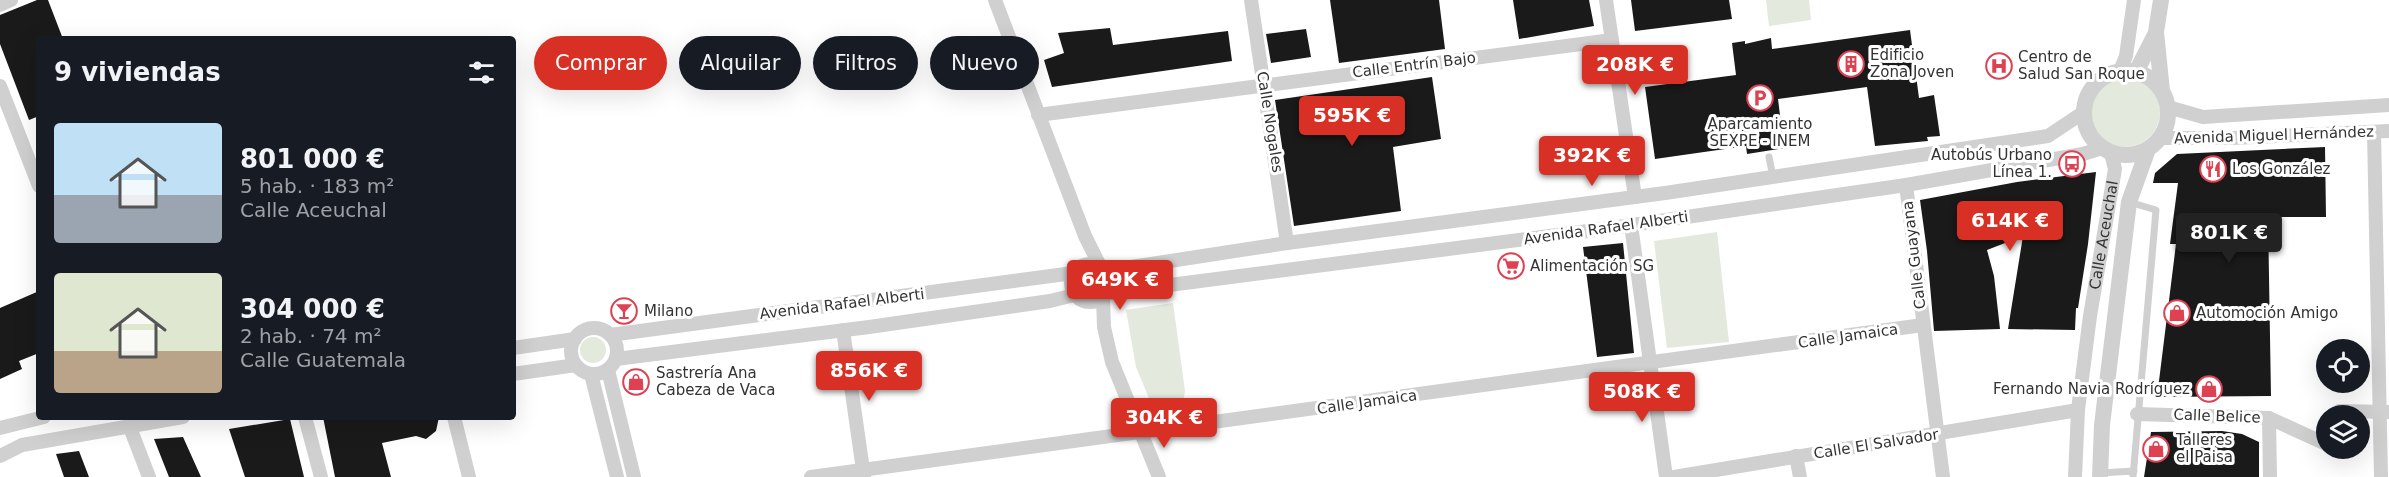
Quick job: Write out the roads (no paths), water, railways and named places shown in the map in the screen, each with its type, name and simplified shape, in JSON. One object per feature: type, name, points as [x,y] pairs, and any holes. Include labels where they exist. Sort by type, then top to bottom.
[{"type":"street","points":[[0,5],[11,0]]},
{"type":"street","points":[[995,0],[1084,236],[1108,277],[1104,327],[1112,362],[1159,477]]},
{"type":"street","name":"Calle Nogales","points":[[1251,0],[1287,243]]},
{"type":"street","points":[[1606,0],[1635,197]]},
{"type":"street","points":[[2128,72],[2126,56],[2134,0]]},
{"type":"street","points":[[2161,0],[2156,32],[2162,91],[2168,107],[2166,129],[2154,144],[2140,153],[2111,152],[2092,138],[2086,126],[2084,112],[2087,98],[2106,76],[2128,72],[2155,82],[2162,91]]},
{"type":"street","points":[[2128,72],[2156,32]]},
{"type":"street","name":"Calle Entrín Bajo","points":[[1038,115],[1612,40]]},
{"type":"street","points":[[0,86],[36,178]]},
{"type":"street","name":"Avenida Miguel Hernández","points":[[2168,107],[2203,117],[2389,105]]},
{"type":"street","name":"Avenida Rafael Alberti","points":[[1102,268],[1635,197],[2048,136],[2084,112]]},
{"type":"street","name":"Avenida Miguel Hernández","points":[[2154,144],[2389,131]]},
{"type":"street","points":[[2374,132],[2384,412],[2380,477]]},
{"type":"street","name":"Calle Aceuchal","points":[[2129,202],[2154,144]]},
{"type":"street","name":"Avenida Rafael Alberti","points":[[1106,295],[1631,225],[1906,185],[2083,154],[2111,152]]},
{"type":"street","name":"Calle Aceuchal","points":[[2100,475],[2102,425],[2129,202],[2128,182],[2111,152]]},
{"type":"street","name":"Calle Aceuchal","points":[[2075,477],[2078,410],[2090,316],[2115,169],[2111,152]]},
{"type":"street","name":"Calle Guayana","points":[[1906,185],[1943,477]]},
{"type":"street","points":[[1631,225],[1666,477]]},
{"type":"street","points":[[1084,236],[1076,270],[1071,280],[1078,298],[1104,327]]},
{"type":"street","points":[[1076,270],[1086,264],[1102,268]]},
{"type":"street","name":"Avenida Rafael Alberti","points":[[610,335],[1076,270]]},
{"type":"street","points":[[1078,298],[1088,302],[1106,295]]},
{"type":"street","name":"Avenida Rafael Alberti","points":[[612,364],[1078,298]]},
{"type":"street","points":[[2090,316],[2115,320]]},
{"type":"street","name":"Calle Jamaica","points":[[811,477],[864,473],[1141,432],[1923,325]]},
{"type":"street","points":[[516,348],[575,339],[591,329],[598,329],[610,335],[616,346],[612,364],[634,477]]},
{"type":"street","points":[[843,330],[864,473]]},
{"type":"street","points":[[575,339],[571,352],[580,369],[591,374],[612,364]]},
{"type":"street","points":[[516,374],[576,365]]},
{"type":"street","points":[[591,374],[617,477]]},
{"type":"street","name":"Calle El Salvador","points":[[1674,477],[2078,410]]},
{"type":"street","name":"Calle Belice","points":[[2138,414],[2269,418],[2316,439]]},
{"type":"street","points":[[2269,418],[2270,477]]},
{"type":"street","points":[[0,428],[36,419]]},
{"type":"street","points":[[0,456],[22,445],[163,420]]},
{"type":"street","points":[[306,420],[321,477]]},
{"type":"street","points":[[455,420],[469,477]]},
{"type":"street","points":[[129,425],[149,477]]},
{"type":"street","points":[[1796,456],[1800,477]]},
{"type":"lane","points":[[1769,157],[1773,177]]},
{"type":"lane","points":[[2100,475],[2134,474],[2156,210],[2129,202]]},
{"type":"place","name":"Edificio Zona Joven","points":[[1851,64]]},
{"type":"place","name":"Centro de Salud San Roque","points":[[1999,66]]},
{"type":"place","name":"Aparcamiento SEXPE - INEM","points":[[1760,98]]},
{"type":"place","name":"Autobús Urbano Línea 1.","points":[[2072,164]]},
{"type":"place","name":"Los González","points":[[2213,169]]},
{"type":"place","name":"Alimentación SG","points":[[1511,266]]},
{"type":"place","name":"Milano","points":[[624,311]]},
{"type":"place","name":"Automoción Amigo","points":[[2177,313]]},
{"type":"place","name":"Sastrería Ana Cabeza de Vaca","points":[[636,382]]},
{"type":"place","name":"Fernando Navia Rodríguez","points":[[2209,389]]},
{"type":"place","name":"Talleres el Paisa","points":[[2156,449]]}]
